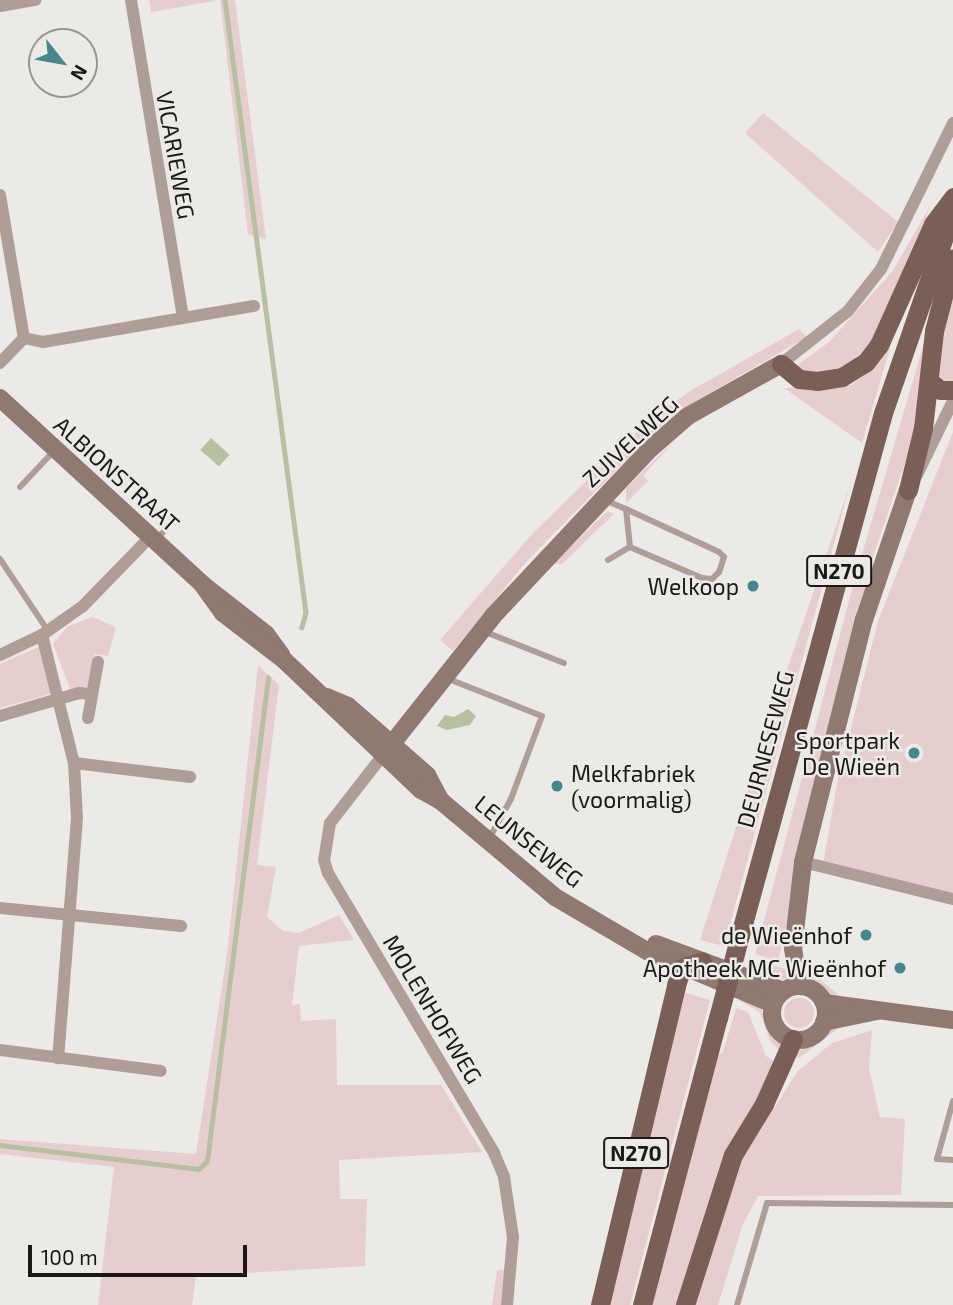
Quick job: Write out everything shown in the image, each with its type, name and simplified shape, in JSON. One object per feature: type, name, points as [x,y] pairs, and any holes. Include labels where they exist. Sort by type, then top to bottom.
[{"type":"main road","points":[[781,364],[799,379],[817,381],[842,377],[866,362],[879,345],[933,224],[953,197]]},
{"type":"main road","name":"DEURNESEWEG","points":[[642,1305],[883,413],[953,211]]},
{"type":"main road","points":[[786,994],[816,992],[824,1003],[824,1022],[812,1037],[793,1040],[775,1025],[786,994],[803,862],[864,620],[908,490],[929,381],[934,331],[953,258]]},
{"type":"main road","name":"ZUIVELWEG","points":[[387,750],[482,630],[602,498],[688,416],[781,364]]},
{"type":"main road","points":[[929,381],[940,390],[953,390]]},
{"type":"main road","name":"ALBIONSTRAAT","points":[[0,398],[55,450],[157,536],[202,584],[266,634],[284,660],[387,750]]},
{"type":"main road","name":"LEUNSEWEG","points":[[387,750],[421,790],[441,801],[487,843],[555,897],[682,968],[786,994]]},
{"type":"main road","name":"LEUNSEWEG","points":[[625,937],[702,961],[786,994]]},
{"type":"main road","points":[[682,968],[702,961]]},
{"type":"main road","name":"N270","points":[[600,1305],[682,968]]},
{"type":"main road","points":[[824,1003],[953,1020]]},
{"type":"main road","points":[[824,1022],[880,1010]]},
{"type":"main road","points":[[685,1305],[733,1155],[793,1040]]},
{"type":"street","points":[[0,6],[35,0]]},
{"type":"street","name":"VICARIEWEG","points":[[131,0],[183,317]]},
{"type":"street","name":"ZUIVELWEG","points":[[781,364],[848,311],[881,269],[953,123]]},
{"type":"street","points":[[0,195],[23,338]]},
{"type":"street","points":[[23,338],[43,342],[254,306]]},
{"type":"street","points":[[0,363],[23,338]]},
{"type":"street","points":[[908,490],[953,401]]},
{"type":"street","points":[[0,654],[45,633],[83,606],[157,536]]},
{"type":"street","points":[[45,633],[74,763],[78,818],[73,912],[58,1058]]},
{"type":"street","points":[[89,718],[98,663]]},
{"type":"street","points":[[0,716],[62,701],[79,693],[92,694]]},
{"type":"street","name":"MOLENHOFWEG","points":[[387,750],[330,823],[324,860],[328,873],[494,1153],[504,1177],[513,1237],[507,1305]]},
{"type":"street","points":[[74,763],[190,778]]},
{"type":"street","points":[[803,862],[953,899]]},
{"type":"street","points":[[0,908],[73,912],[181,926]]},
{"type":"street","points":[[0,1051],[160,1071]]},
{"type":"lane","points":[[20,487],[55,450]]},
{"type":"lane","points":[[602,498],[724,557],[712,579],[630,547]]},
{"type":"lane","points":[[626,509],[630,547]]},
{"type":"lane","points":[[608,561],[630,547]]},
{"type":"lane","points":[[0,559],[45,633]]},
{"type":"lane","points":[[482,630],[564,663]]},
{"type":"lane","points":[[445,677],[542,716],[511,799],[487,843]]},
{"type":"lane","points":[[953,1101],[937,1159],[953,1160]]},
{"type":"lane","points":[[737,1305],[767,1203],[953,1205]]},
{"type":"shaded area","points":[[149,0],[214,0],[215,1],[151,12]]},
{"type":"shaded area","points":[[220,0],[235,0],[266,239],[248,234]]},
{"type":"shaded area","points":[[763,113],[898,222],[878,252],[745,133]]},
{"type":"shaded area","points":[[932,203],[870,346],[841,370],[808,375],[796,366],[829,342],[892,272]]},
{"type":"shaded area","points":[[953,282],[953,382],[941,381],[934,369]]},
{"type":"shaded area","points":[[931,319],[913,439],[872,560],[778,961],[755,954],[855,578]]},
{"type":"shaded area","points":[[799,329],[807,337],[696,401],[654,432],[526,562],[453,651],[440,640],[532,534],[647,422],[690,391]]},
{"type":"shaded area","points":[[892,341],[862,443],[784,388],[852,385],[873,368]]},
{"type":"shaded area","name":"Sportpark De Wieën","points":[[953,432],[953,895],[823,864],[837,784],[878,621]]},
{"type":"shaded area","points":[[211,438],[230,455],[219,467],[200,450]]},
{"type":"shaded area","points":[[677,438],[643,476],[648,481],[626,503],[626,488]]},
{"type":"shaded area","points":[[850,485],[724,946],[700,940],[779,693]]},
{"type":"shaded area","points":[[607,511],[614,514],[562,564],[553,564]]},
{"type":"shaded area","points":[[92,617],[116,627],[108,656],[95,654],[88,686],[71,691],[53,644],[67,627]]},
{"type":"shaded area","points":[[41,646],[54,693],[0,708],[0,664]]},
{"type":"shaded area","points":[[258,665],[279,685],[257,865],[276,867],[267,917],[283,931],[299,933],[339,915],[354,940],[299,946],[292,1005],[300,1004],[301,1021],[336,1019],[337,1085],[441,1085],[482,1152],[339,1160],[340,1199],[367,1199],[365,1266],[196,1276],[192,1305],[98,1305],[114,1167],[0,1154],[0,1139],[196,1154],[227,954]]},
{"type":"shaded area","points":[[468,709],[476,716],[470,725],[447,730],[437,726],[445,715],[454,717]]},
{"type":"shaded area","points":[[749,962],[789,969],[789,979],[777,980],[748,970]]},
{"type":"shaded area","points":[[802,969],[808,969],[842,998],[830,996]]},
{"type":"shaded area","points":[[683,992],[710,1000],[630,1305],[609,1305]]},
{"type":"shaded area","points":[[740,994],[761,1009],[771,1032],[784,1044],[781,1053],[770,1041],[760,1012],[739,1000]]},
{"type":"shaded area","points":[[799,998],[810,1002],[814,1013],[810,1024],[799,1028],[788,1024],[784,1013],[788,1002]]},
{"type":"shaded area","points":[[736,1008],[748,1012],[766,1056],[777,1063],[678,1305],[651,1305],[717,1056],[723,1052]]},
{"type":"shaded area","points":[[836,1024],[843,1025],[799,1058],[792,1056]]},
{"type":"shaded area","points":[[872,1030],[869,1068],[880,1117],[905,1119],[901,1195],[758,1196],[743,1224],[718,1305],[692,1305],[736,1167],[798,1071],[832,1043]]},
{"type":"shaded area","points":[[497,1270],[505,1270],[501,1305],[492,1305]]},
{"type":"waterway","points":[[225,0],[306,613],[302,627]]},
{"type":"waterway","points":[[0,1145],[199,1169],[207,1161],[268,678]]},
{"type":"place","name":"Welkoop","points":[[753,586]]},
{"type":"place","name":"Sportpark De Wieën","points":[[914,753]]},
{"type":"place","name":"Melkfabriek (voormalig)","points":[[557,786]]},
{"type":"place","name":"de Wieënhof","points":[[866,935]]},
{"type":"place","name":"Apotheek MC Wieënhof","points":[[900,968]]}]
